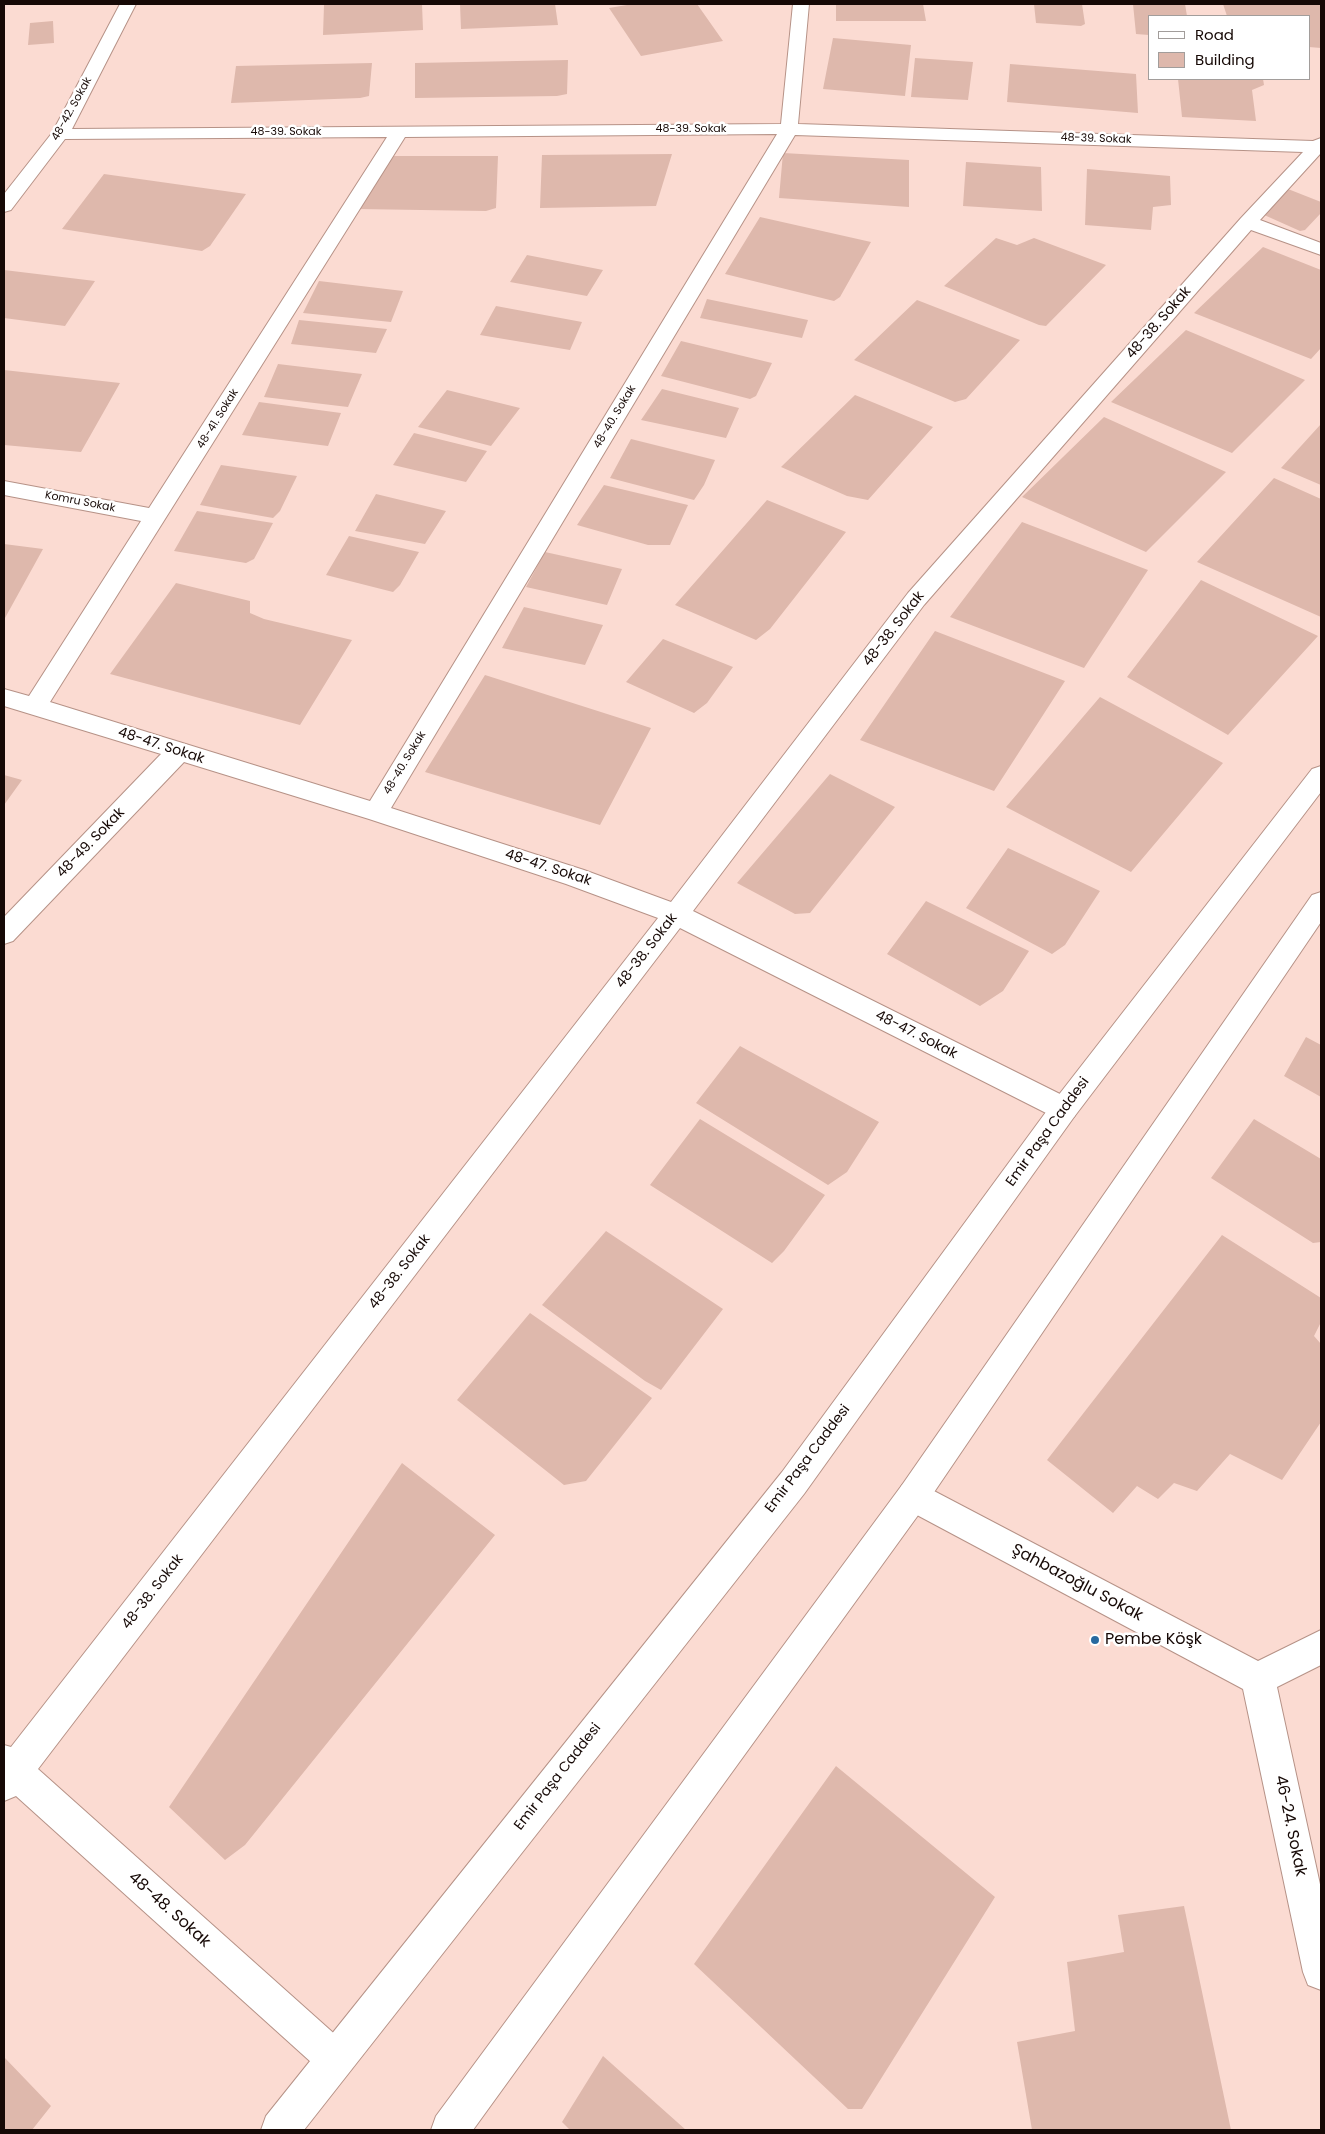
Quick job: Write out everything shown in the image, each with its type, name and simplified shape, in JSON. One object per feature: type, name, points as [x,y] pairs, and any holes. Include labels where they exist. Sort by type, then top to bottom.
[{"type":"street","name":"48-42. Sokak","points":[[4,206],[60,134],[128,4]]},
{"type":"street","name":"48-40. Sokak","points":[[376,812],[789,128],[801,4]]},
{"type":"street","name":"48-39. Sokak","points":[[60,134],[789,128],[1321,145]]},
{"type":"street","name":"48-41. Sokak","points":[[35,706],[400,131]]},
{"type":"street","name":"48-38. Sokak","points":[[7,1773],[676,914],[916,599],[1248,222],[1321,145]]},
{"type":"street","points":[[1248,222],[1321,248]]},
{"type":"street","name":"Komru Sokak","points":[[4,488],[156,517]]},
{"type":"street","name":"48-47. Sokak","points":[[4,697],[376,812],[575,877],[676,914],[1064,1109]]},
{"type":"street","name":"48-49. Sokak","points":[[4,934],[178,752]]},
{"type":"street","name":"Emir Paşa Caddesi","points":[[280,2130],[792,1482],[1064,1109],[1321,775]]},
{"type":"street","points":[[450,2130],[913,1496],[1321,902]]},
{"type":"street","name":"Şahbazoğlu Sokak","points":[[913,1496],[1258,1679]]},
{"type":"street","points":[[1258,1679],[1321,1648]]},
{"type":"street","name":"46-24. Sokak","points":[[1258,1679],[1321,1972]]},
{"type":"street","name":"48-48. Sokak","points":[[7,1773],[335,2058]]},
{"type":"building","points":[[422,4],[423,30],[323,35],[324,5]]},
{"type":"building","points":[[460,4],[555,4],[558,25],[461,29]]},
{"type":"building","points":[[633,4],[697,4],[723,41],[641,56],[609,8]]},
{"type":"building","points":[[836,4],[923,4],[926,21],[836,21]]},
{"type":"building","points":[[1034,4],[1082,4],[1085,24],[1081,26],[1036,23]]},
{"type":"building","points":[[1133,4],[1185,4],[1187,15],[1148,15],[1148,35],[1136,34]]},
{"type":"building","points":[[1223,4],[1321,4],[1321,48],[1310,47],[1310,15],[1227,15]]},
{"type":"building","points":[[53,21],[54,43],[28,45],[30,23]]},
{"type":"building","points":[[833,38],[911,45],[905,96],[823,89]]},
{"type":"building","points":[[915,58],[973,62],[968,100],[911,97]]},
{"type":"building","points":[[568,60],[567,94],[557,96],[415,98],[415,63]]},
{"type":"building","points":[[372,63],[369,96],[360,98],[231,103],[236,66]]},
{"type":"building","points":[[1010,64],[1136,74],[1138,113],[1007,102]]},
{"type":"building","points":[[1178,80],[1263,80],[1264,85],[1252,90],[1256,121],[1182,117]]},
{"type":"building","points":[[783,153],[909,160],[909,207],[779,198]]},
{"type":"building","points":[[672,154],[656,206],[540,208],[542,155]]},
{"type":"building","points":[[378,156],[498,156],[496,208],[486,211],[357,209]]},
{"type":"building","points":[[966,162],[1041,167],[1042,211],[963,206]]},
{"type":"building","points":[[1087,169],[1170,176],[1171,205],[1153,207],[1151,230],[1085,225]]},
{"type":"building","points":[[104,174],[246,194],[210,246],[202,251],[62,229]]},
{"type":"building","points":[[1288,189],[1321,202],[1321,213],[1305,230],[1300,231],[1262,214]]},
{"type":"building","points":[[760,217],[871,242],[840,297],[834,301],[725,274]]},
{"type":"building","points":[[996,238],[1017,245],[1034,238],[1106,265],[1046,326],[1039,325],[944,286]]},
{"type":"building","points":[[1263,247],[1321,270],[1321,348],[1311,359],[1194,313]]},
{"type":"building","points":[[527,255],[603,270],[587,296],[510,282]]},
{"type":"building","points":[[4,270],[95,281],[65,326],[4,318]]},
{"type":"building","points":[[319,281],[403,291],[391,322],[303,313]]},
{"type":"building","points":[[707,299],[808,320],[802,338],[700,318]]},
{"type":"building","points":[[917,300],[1020,340],[966,399],[955,402],[854,360]]},
{"type":"building","points":[[496,306],[582,322],[570,350],[480,335]]},
{"type":"building","points":[[299,320],[387,329],[376,353],[291,344]]},
{"type":"building","points":[[1186,330],[1305,380],[1232,453],[1111,402]]},
{"type":"building","points":[[681,341],[772,363],[756,396],[750,399],[661,376]]},
{"type":"building","points":[[278,364],[362,374],[348,407],[264,397]]},
{"type":"building","points":[[4,370],[120,383],[81,452],[4,445]]},
{"type":"building","points":[[662,389],[739,408],[726,438],[641,420]]},
{"type":"building","points":[[447,390],[520,408],[491,446],[418,427]]},
{"type":"building","points":[[855,395],[933,427],[868,500],[847,496],[781,467]]},
{"type":"building","points":[[259,402],[341,413],[328,446],[242,435]]},
{"type":"building","points":[[1104,417],[1226,472],[1146,552],[1022,497]]},
{"type":"building","points":[[1321,424],[1321,485],[1281,468]]},
{"type":"building","points":[[414,433],[487,451],[466,482],[393,465]]},
{"type":"building","points":[[631,439],[715,460],[704,485],[694,500],[610,478]]},
{"type":"building","points":[[221,465],[297,476],[280,511],[273,518],[200,505]]},
{"type":"building","points":[[1274,478],[1321,499],[1321,617],[1197,562]]},
{"type":"building","points":[[604,485],[688,505],[670,545],[648,545],[577,525]]},
{"type":"building","points":[[376,494],[446,511],[425,544],[355,531]]},
{"type":"building","points":[[767,500],[846,532],[770,629],[756,640],[675,605]]},
{"type":"building","points":[[197,511],[273,523],[254,559],[246,563],[174,551]]},
{"type":"building","points":[[1022,522],[1148,570],[1084,668],[950,617]]},
{"type":"building","points":[[349,536],[419,552],[400,585],[393,592],[326,575]]},
{"type":"building","points":[[4,544],[43,549],[5,618],[4,618]]},
{"type":"building","points":[[545,552],[622,569],[607,605],[526,587]]},
{"type":"building","points":[[1201,580],[1318,636],[1228,735],[1127,677]]},
{"type":"building","points":[[176,583],[250,601],[250,613],[264,619],[352,640],[300,725],[110,674]]},
{"type":"building","points":[[524,607],[603,625],[585,665],[502,648]]},
{"type":"building","points":[[935,631],[1065,681],[994,791],[860,740]]},
{"type":"building","points":[[663,639],[733,667],[707,703],[694,713],[626,682]]},
{"type":"building","points":[[485,675],[651,728],[600,825],[425,772]]},
{"type":"building","points":[[1100,697],[1223,763],[1131,872],[1006,807]]},
{"type":"building","points":[[830,774],[895,807],[810,913],[795,914],[737,883]]},
{"type":"building","points":[[4,775],[22,780],[4,805]]},
{"type":"building","points":[[1008,848],[1100,891],[1065,945],[1052,954],[966,908]]},
{"type":"building","points":[[926,901],[1029,951],[1003,991],[980,1006],[887,954]]},
{"type":"building","points":[[1306,1037],[1321,1045],[1321,1097],[1284,1076]]},
{"type":"building","points":[[740,1046],[879,1122],[847,1172],[828,1185],[696,1103]]},
{"type":"building","points":[[700,1119],[825,1195],[784,1251],[772,1263],[650,1185]]},
{"type":"building","points":[[1254,1119],[1321,1159],[1321,1242],[1313,1243],[1211,1178]]},
{"type":"building","points":[[606,1231],[723,1309],[661,1390],[645,1381],[542,1305]]},
{"type":"building","points":[[1222,1235],[1321,1298],[1321,1322],[1314,1336],[1321,1344],[1321,1422],[1282,1480],[1230,1454],[1197,1491],[1174,1483],[1158,1499],[1137,1486],[1113,1513],[1047,1460]]},
{"type":"building","points":[[530,1313],[652,1398],[586,1481],[564,1485],[457,1400]]},
{"type":"building","points":[[402,1463],[495,1535],[245,1845],[225,1860],[169,1807]]},
{"type":"building","points":[[836,1766],[995,1897],[862,2109],[848,2109],[694,1964]]},
{"type":"building","points":[[1184,1906],[1231,2130],[1032,2130],[1017,2042],[1075,2031],[1067,1962],[1124,1952],[1118,1915]]},
{"type":"building","points":[[603,2056],[686,2130],[570,2130],[562,2122]]},
{"type":"building","points":[[4,2057],[51,2106],[32,2130],[4,2130]]},
{"type":"place","name":"Pembe Köşk","points":[[1095,1640]]}]
